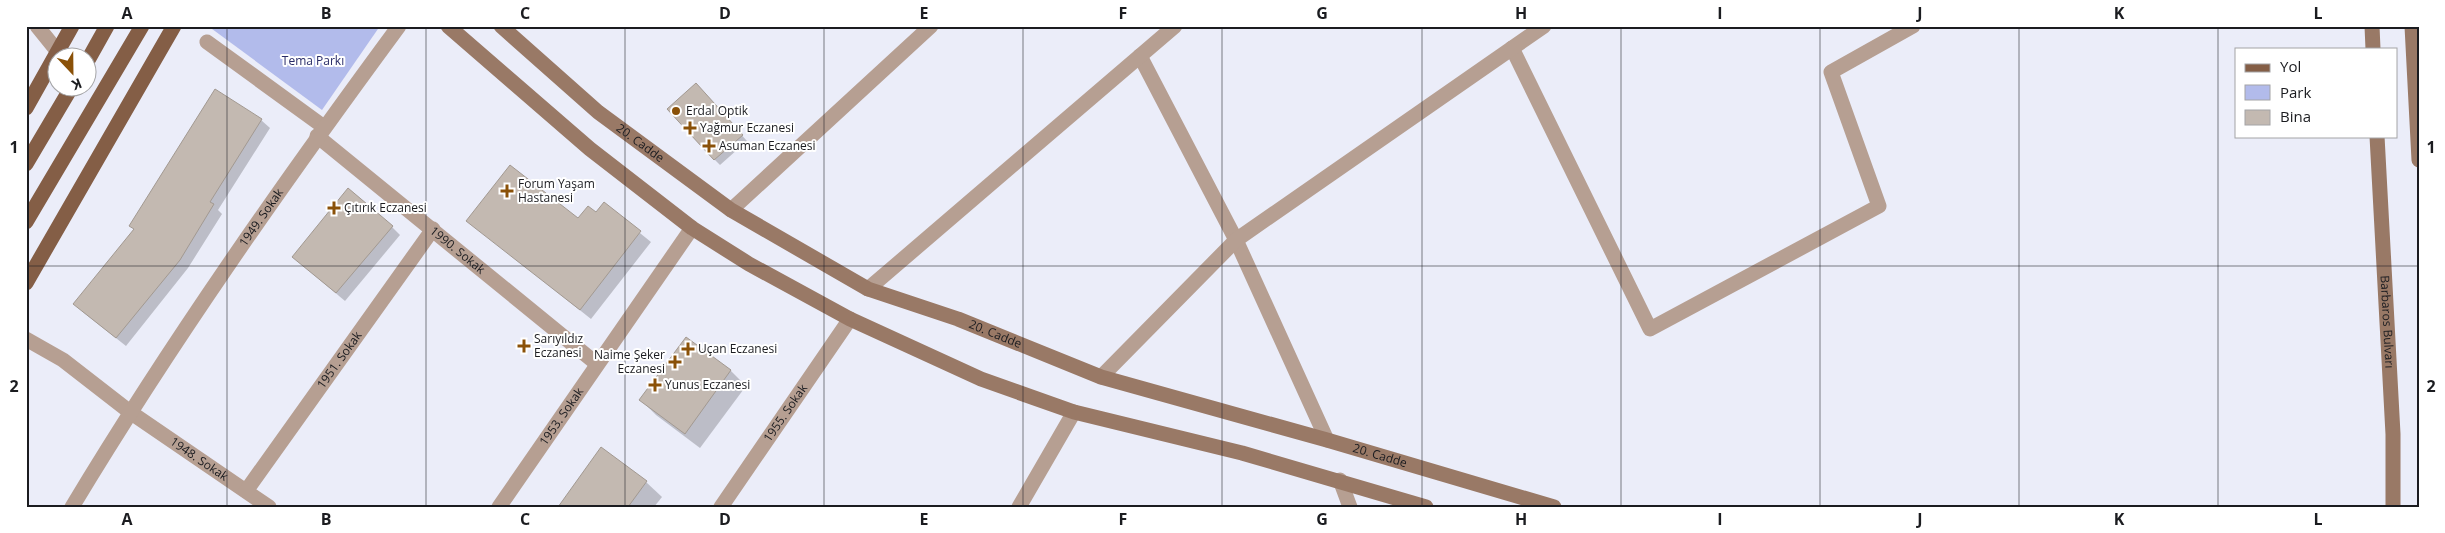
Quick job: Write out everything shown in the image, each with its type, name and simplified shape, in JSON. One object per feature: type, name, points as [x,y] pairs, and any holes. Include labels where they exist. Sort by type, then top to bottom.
[{"type":"main road","points":[[60,48],[72,26]]},
{"type":"main road","points":[[95,48],[108,26]]},
{"type":"main road","points":[[26,222],[142,26]]},
{"type":"main road","points":[[26,283],[174,26]]},
{"type":"main road","points":[[26,108],[48,70]]},
{"type":"main road","points":[[26,164],[65,98]]},
{"type":"street","points":[[36,26],[55,48]]},
{"type":"street","name":"1949. Sokak","points":[[72,507],[130,412],[321,132],[399,26]]},
{"type":"street","points":[[448,26],[590,149],[692,228],[749,264],[850,319],[981,379],[1074,412],[1233,451],[1340,480],[1426,507]]},
{"type":"street","name":"20. Cadde","points":[[501,26],[598,112],[731,210],[868,289],[958,319],[1101,377],[1327,440],[1554,507]]},
{"type":"street","points":[[731,210],[931,26]]},
{"type":"street","points":[[868,289],[1175,26]]},
{"type":"street","points":[[1101,377],[1236,240],[1544,26]]},
{"type":"street","points":[[1512,48],[1650,329],[1879,206],[1831,72],[1913,26]]},
{"type":"street","points":[[2372,26],[2373,48]]},
{"type":"street","points":[[2412,26],[2417,69],[2419,160]]},
{"type":"street","name":"1990. Sokak","points":[[207,42],[321,132],[597,364]]},
{"type":"street","points":[[1140,56],[1236,240],[1327,440]]},
{"type":"street","name":"Barbaros Bulvarı","points":[[2377,138],[2393,434],[2394,507]]},
{"type":"street","name":"1951. Sokak","points":[[246,491],[433,228]]},
{"type":"street","name":"1953. Sokak","points":[[499,507],[692,228]]},
{"type":"street","name":"1955. Sokak","points":[[721,507],[850,319]]},
{"type":"street","name":"1948. Sokak","points":[[26,339],[63,360],[130,412],[269,507]]},
{"type":"street","points":[[1019,507],[1074,412]]},
{"type":"street","points":[[1340,480],[1350,507]]},
{"type":"green space","name":"Tema Parkı","points":[[208,26],[380,26],[322,110]]},
{"type":"building","points":[[696,83],[743,135],[714,160],[667,109]]},
{"type":"building","points":[[215,89],[262,119],[210,202],[214,204],[180,260],[116,338],[73,304],[134,229],[129,226]]},
{"type":"building","points":[[510,165],[578,218],[588,206],[596,212],[604,202],[641,231],[580,310],[466,221]]},
{"type":"building","points":[[348,188],[393,226],[336,293],[292,257]]},
{"type":"building","points":[[686,337],[731,370],[685,434],[639,400]]},
{"type":"building","points":[[601,447],[647,481],[628,507],[558,507]]},
{"type":"place","name":"Erdal Optik","points":[[676,111]]},
{"type":"place","name":"Yağmur Eczanesi","points":[[690,128]]},
{"type":"place","name":"Asuman Eczanesi","points":[[709,146]]},
{"type":"place","name":"Forum Yaşam Hastanesi","points":[[507,191]]},
{"type":"place","name":"Çıtırık Eczanesi","points":[[334,208]]},
{"type":"place","name":"Sarıyıldız Eczanesi","points":[[524,346]]},
{"type":"place","name":"Uçan Eczanesi","points":[[688,349]]},
{"type":"place","name":"Naime Şeker Eczanesi","points":[[675,362]]},
{"type":"place","name":"Yunus Eczanesi","points":[[655,385]]}]
